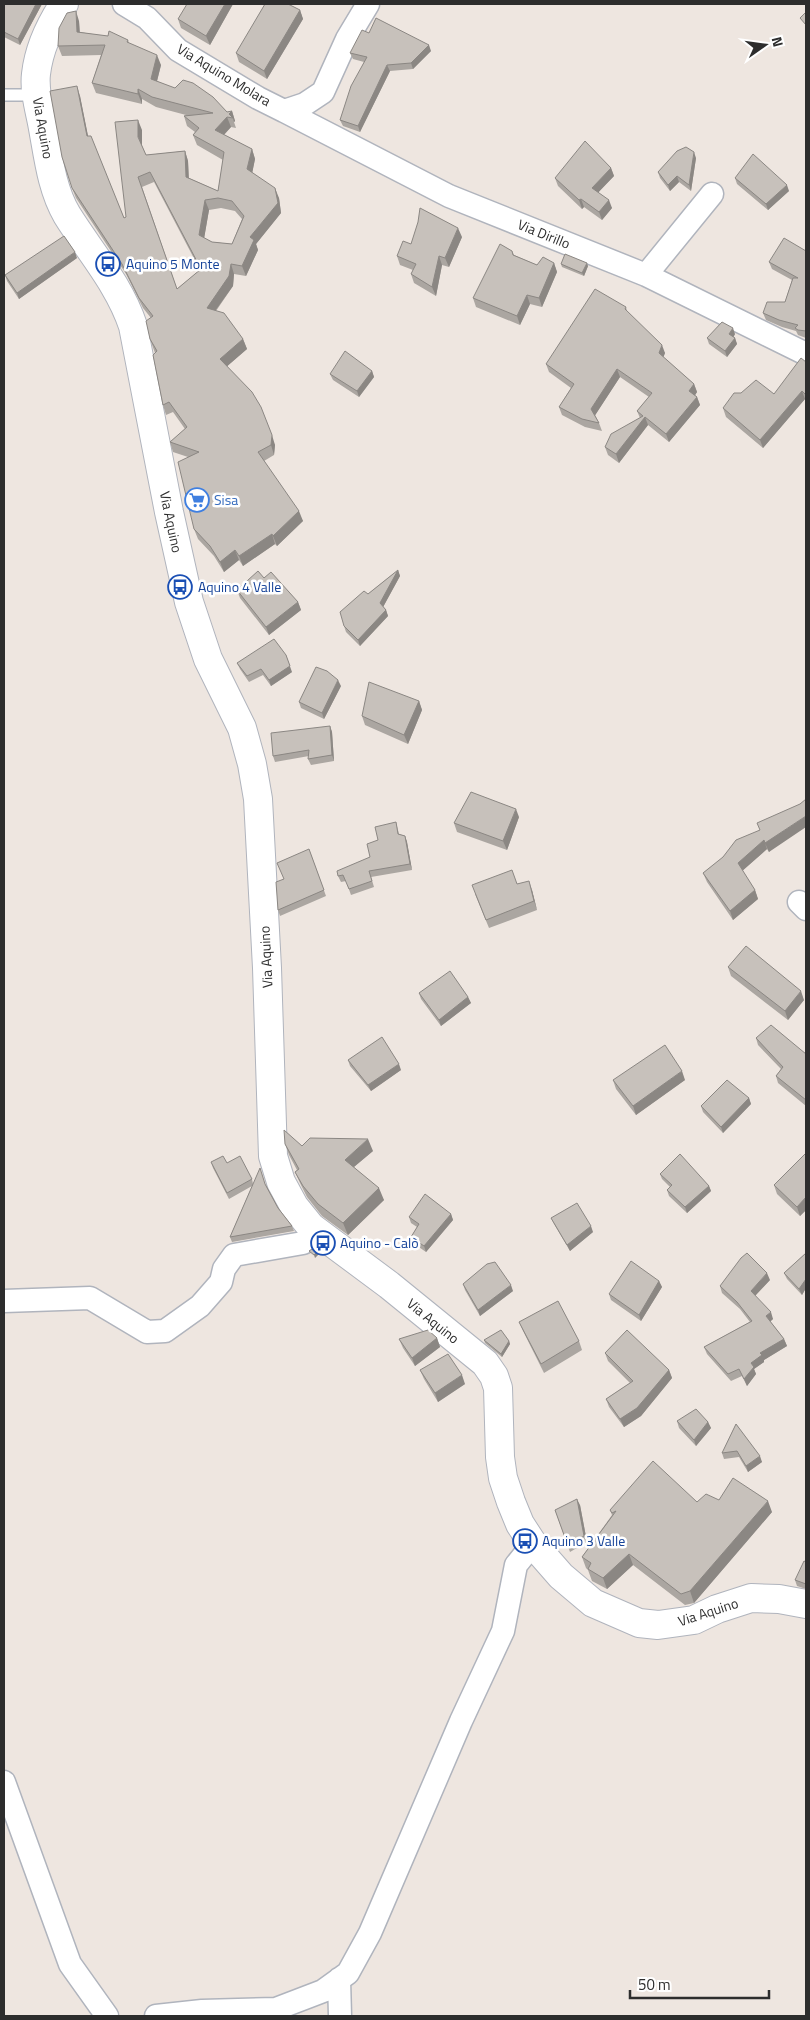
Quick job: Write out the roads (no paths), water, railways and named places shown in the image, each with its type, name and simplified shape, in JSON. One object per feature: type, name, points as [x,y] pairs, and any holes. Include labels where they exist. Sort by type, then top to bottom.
[{"type":"street","name":"Via Aquino","points":[[64,4],[42,45],[36,75],[37,95],[56,192],[67,214],[110,277],[126,306],[133,326],[168,512],[189,602],[208,659],[242,728],[252,764],[258,799],[267,968],[273,1156],[281,1182],[294,1206],[311,1227],[485,1363],[494,1376],[498,1388],[503,1478],[520,1524],[533,1544],[561,1576],[593,1603],[639,1623],[658,1625],[694,1620],[717,1609],[751,1598],[779,1599],[806,1604]]},
{"type":"street","name":"Via Aquino Molara","points":[[130,5],[178,50],[258,98],[284,111],[305,104],[323,92],[347,39],[368,4]]},
{"type":"street","name":"Via Dirillo","points":[[284,111],[449,196],[646,275],[806,354]]},
{"type":"street","points":[[646,275],[712,194]]},
{"type":"street","points":[[4,1301],[90,1298],[147,1332],[165,1330],[200,1306],[220,1282],[224,1269],[234,1255],[302,1242],[321,1234]]},
{"type":"street","points":[[156,2016],[202,2011],[276,2009],[323,1991],[348,1973],[370,1933],[461,1721],[503,1631],[516,1565],[533,1544]]},
{"type":"street","points":[[4,1782],[70,1964],[107,2016]]},
{"type":"street","points":[[339,1979],[340,2016]]},
{"type":"lane","points":[[4,95],[37,95]]},
{"type":"place","name":"Aquino 5 Monte","points":[[108,264]]},
{"type":"place","name":"Sisa","points":[[197,500]]},
{"type":"place","name":"Aquino 4 Valle","points":[[180,587]]},
{"type":"place","name":"Aquino - Calò","points":[[323,1243]]},
{"type":"place","name":"Aquino 3 Valle","points":[[525,1541]]}]
